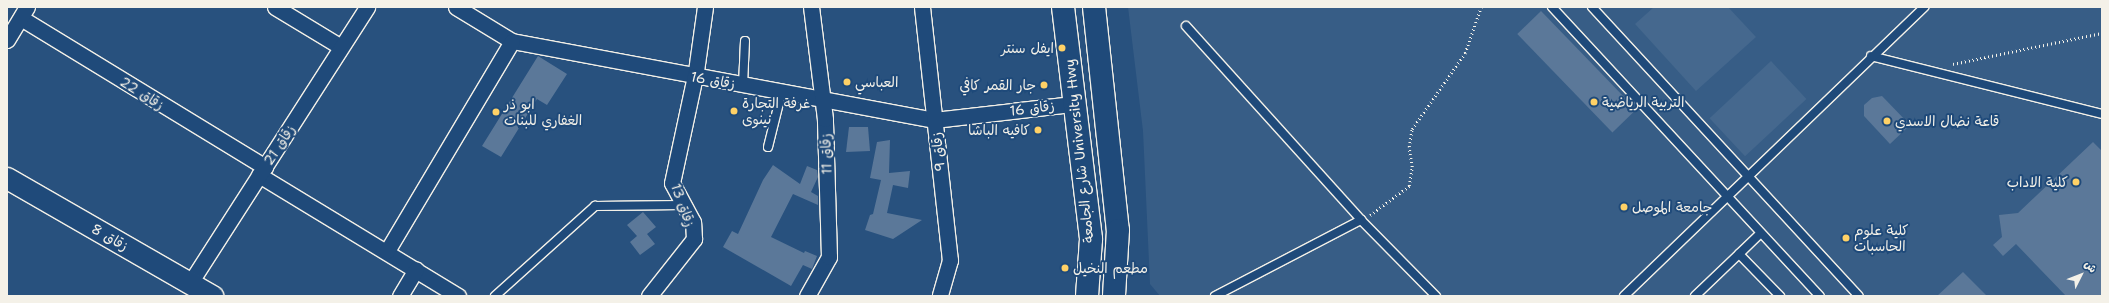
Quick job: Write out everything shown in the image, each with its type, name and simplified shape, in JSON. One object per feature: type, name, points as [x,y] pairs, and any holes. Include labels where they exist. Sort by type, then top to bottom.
[{"type":"main road","name":"شارع الجامعة University Hwy","points":[[1063,7],[1091,239],[1087,296]]},
{"type":"main road","name":"شارع الجامعة University Hwy","points":[[1094,7],[1118,230],[1114,296]]},
{"type":"street","points":[[275,7],[341,47]]},
{"type":"street","name":"زقاق 21","points":[[190,283],[367,7]]},
{"type":"street","name":"زقاق 16","points":[[456,7],[512,42],[694,77],[822,98],[934,120],[1074,104]]},
{"type":"street","name":"زقاق 13","points":[[649,296],[694,239],[692,222],[672,183],[694,77],[705,7]]},
{"type":"street","name":"زقاق 11","points":[[807,296],[829,257],[822,98],[811,7]]},
{"type":"street","name":"زقاق 9","points":[[922,7],[950,260],[940,296]]},
{"type":"street","points":[[7,40],[24,12]]},
{"type":"street","name":"زقاق 22","points":[[24,12],[262,171],[458,296]]},
{"type":"street","points":[[387,251],[512,42]]},
{"type":"street","name":"زقاق 8","points":[[7,178],[212,296]]},
{"type":"street","points":[[400,296],[416,269]]},
{"type":"lane","points":[[1552,7],[1760,234],[1820,296]]},
{"type":"lane","points":[[1592,7],[1859,296]]},
{"type":"lane","points":[[1624,296],[1871,56],[1924,7]]},
{"type":"lane","points":[[1186,26],[1361,220],[1436,296]]},
{"type":"lane","points":[[743,85],[745,41]]},
{"type":"lane","points":[[1871,56],[2099,112]]},
{"type":"lane","points":[[768,147],[782,91]]},
{"type":"lane","points":[[495,296],[595,206],[682,204]]},
{"type":"lane","points":[[1214,296],[1361,220]]},
{"type":"lane","points":[[1695,296],[1760,234]]},
{"type":"lane","points":[[1739,254],[1780,296]]},
{"type":"path","points":[[1361,220],[1409,186],[1412,167],[1409,147],[1412,129],[1465,53],[1481,7]]},
{"type":"path","points":[[1923,70],[2102,33]]},
{"type":"shaded area","name":"جامعة الموصل","points":[[1128,7],[2102,7],[2102,296],[1160,296],[1150,284],[1143,131]]},
{"type":"shaded area","points":[[1654,7],[1728,7],[1756,37],[1696,91],[1635,24]]},
{"type":"shaded area","points":[[1771,61],[1806,99],[1745,156],[1710,118]]},
{"type":"building","points":[[1541,11],[1636,110],[1612,132],[1517,34]]},
{"type":"building","points":[[538,56],[567,74],[547,105],[537,99],[501,157],[482,146]]},
{"type":"building","name":"قاعة نضال الاسدي","points":[[1882,96],[1910,125],[1890,144],[1864,116],[1864,105],[1872,98]]},
{"type":"building","points":[[849,127],[868,127],[870,151],[846,152]]},
{"type":"building","points":[[890,140],[889,173],[910,171],[908,188],[893,185],[887,213],[922,220],[893,239],[865,230],[870,215],[873,214],[881,180],[870,178],[877,142]]},
{"type":"building","name":"كلية الاداب","points":[[2093,142],[2102,151],[2102,296],[2066,296],[2016,244],[2003,256],[1993,245],[2002,237],[1999,215],[2018,213]]},
{"type":"building","points":[[773,165],[800,184],[807,166],[817,170],[818,177],[811,192],[818,196],[818,205],[793,194],[771,237],[804,253],[805,251],[817,256],[812,269],[803,265],[791,286],[723,247],[732,231],[738,234],[763,180]]},
{"type":"building","points":[[643,212],[656,227],[647,234],[655,244],[640,255],[630,242],[637,236],[627,225]]},
{"type":"building","points":[[1963,272],[1987,296],[1937,296]]},
{"type":"place","name":"ايفل سنتر","points":[[1062,48]]},
{"type":"place","name":"العباسي","points":[[847,82]]},
{"type":"place","name":"جار القمر كافي","points":[[1044,85]]},
{"type":"place","name":"التربية الرياضية","points":[[1594,102]]},
{"type":"place","name":"غرفة التجارة نينوى","points":[[734,111]]},
{"type":"place","name":"ابو ذر الغفاري للبنات","points":[[496,112]]},
{"type":"place","name":"قاعة نضال الاسدي","points":[[1887,121]]},
{"type":"place","name":"كافيه الباشا","points":[[1038,130]]},
{"type":"place","name":"كلية الاداب","points":[[2076,182]]},
{"type":"place","name":"جامعة الموصل","points":[[1624,207]]},
{"type":"place","name":"كلية علوم الحاسبات","points":[[1846,238]]},
{"type":"place","name":"مطعم النخيل","points":[[1065,268]]}]
